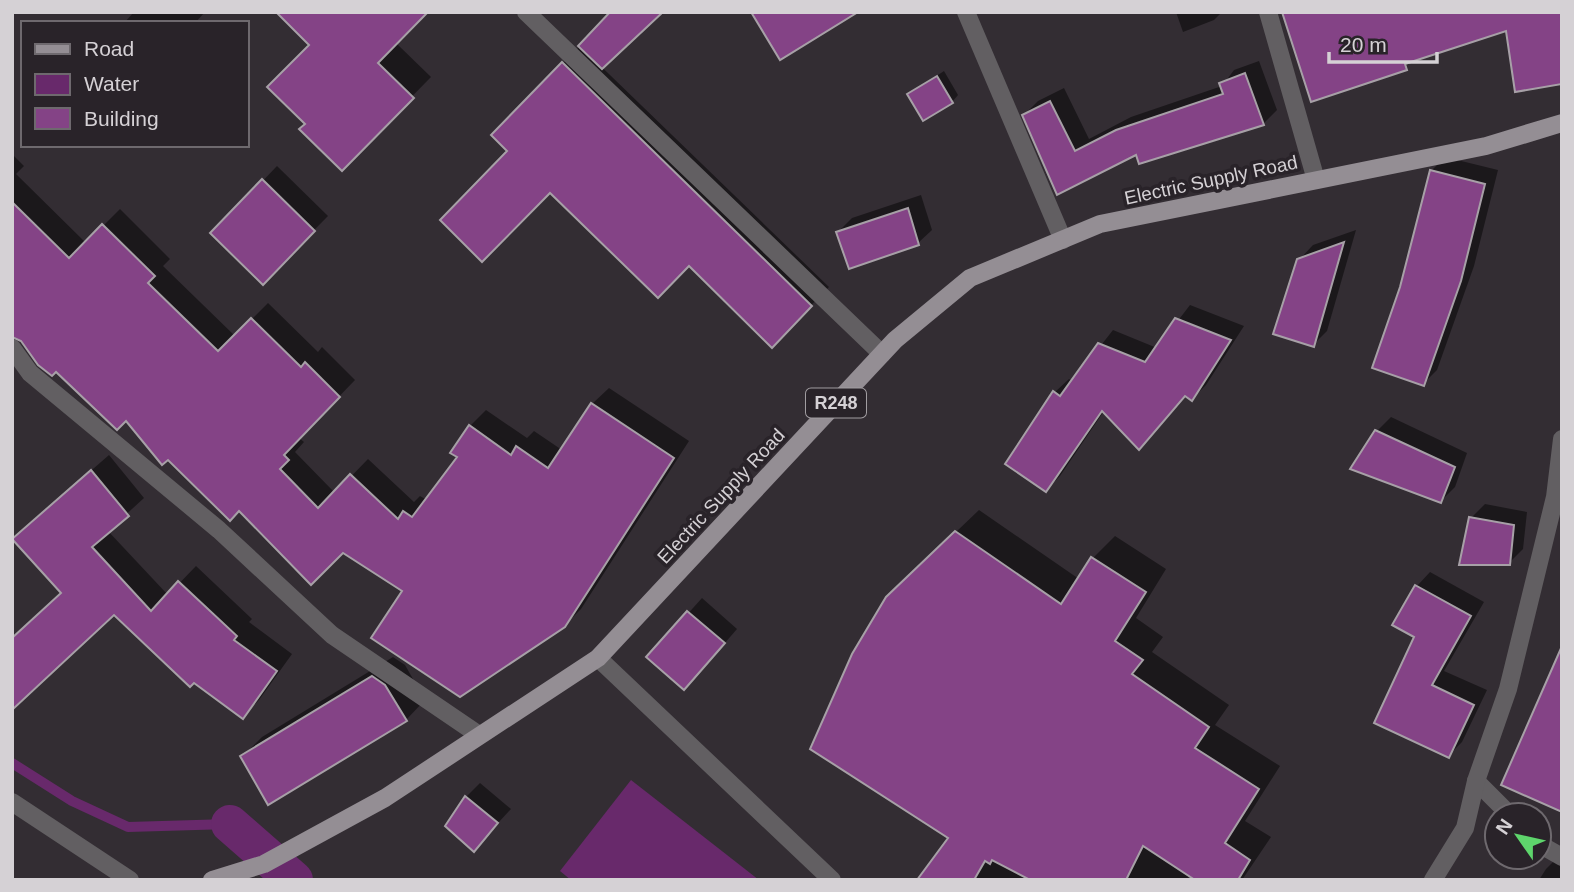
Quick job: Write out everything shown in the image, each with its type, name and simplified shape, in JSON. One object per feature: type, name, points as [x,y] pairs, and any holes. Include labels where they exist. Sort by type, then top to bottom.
[{"type":"main road","name":"Electric Supply Road","points":[[212,880],[276,857],[384,798],[598,658],[882,354],[970,278],[1100,225],[1486,146],[1562,123]]},
{"type":"street","points":[[526,12],[882,354]]},
{"type":"street","points":[[966,12],[1063,240]]},
{"type":"street","points":[[1268,12],[1316,180]]},
{"type":"street","points":[[12,348],[30,373],[219,530],[332,635],[479,735]]},
{"type":"street","points":[[1433,880],[1465,828],[1476,781],[1508,689],[1555,497],[1562,439]]},
{"type":"street","points":[[598,658],[832,880]]},
{"type":"street","points":[[1476,781],[1496,801]]},
{"type":"street","points":[[12,802],[130,880]]},
{"type":"water","points":[[631,780],[759,880],[571,880],[560,871]]},
{"type":"building","points":[[276,12],[428,12],[378,63],[414,98],[342,171],[299,129],[305,124],[267,87],[309,45]]},
{"type":"building","points":[[610,12],[663,12],[602,69],[578,46]]},
{"type":"building","points":[[751,12],[858,12],[780,60]]},
{"type":"building","points":[[1282,12],[1562,12],[1562,84],[1515,92],[1506,31],[1405,64],[1407,70],[1311,102]]},
{"type":"building","points":[[562,62],[812,306],[772,348],[689,266],[658,298],[550,193],[482,262],[440,220],[507,151],[491,135]]},
{"type":"building","points":[[1245,73],[1264,125],[1139,164],[1136,155],[1057,195],[1022,115],[1050,101],[1075,151],[1116,130],[1223,94],[1219,83]]},
{"type":"building","points":[[937,76],[953,103],[923,121],[907,94]]},
{"type":"building","points":[[1430,170],[1485,184],[1461,281],[1424,386],[1372,368],[1400,287]]},
{"type":"building","points":[[262,179],[315,231],[263,285],[210,233]]},
{"type":"building","points":[[12,202],[69,258],[102,224],[155,276],[148,283],[218,351],[251,318],[301,367],[305,362],[340,397],[284,455],[289,460],[280,469],[318,508],[350,474],[398,519],[403,511],[412,517],[457,457],[450,453],[469,425],[511,455],[516,446],[548,468],[591,403],[674,458],[565,627],[460,697],[371,638],[402,591],[343,553],[311,585],[239,511],[230,521],[168,460],[162,465],[126,421],[117,430],[56,372],[52,376],[38,365],[21,341],[12,337]]},
{"type":"building","points":[[908,208],[919,245],[849,269],[836,232]]},
{"type":"building","points":[[1344,242],[1314,347],[1273,334],[1297,259]]},
{"type":"building","points":[[1175,318],[1231,340],[1192,401],[1185,396],[1139,450],[1102,411],[1046,492],[1005,464],[1053,391],[1060,396],[1098,343],[1145,362]]},
{"type":"building","points":[[1375,430],[1455,467],[1441,503],[1350,469]]},
{"type":"building","points":[[91,470],[129,516],[92,547],[151,611],[178,581],[237,636],[234,640],[277,671],[243,719],[194,683],[190,687],[114,615],[12,710],[12,638],[61,593],[12,539]]},
{"type":"building","points":[[1469,517],[1514,525],[1510,565],[1459,565]]},
{"type":"building","points":[[955,531],[1061,604],[1091,557],[1146,592],[1115,641],[1143,660],[1132,674],[1209,727],[1195,748],[1259,789],[1225,843],[1250,860],[1238,880],[1195,880],[1143,846],[1126,880],[1030,880],[992,860],[990,864],[985,861],[974,880],[917,880],[948,838],[810,749],[852,654],[886,597]]},
{"type":"building","points":[[1415,585],[1471,616],[1432,685],[1474,705],[1449,758],[1374,723],[1414,637],[1392,625]]},
{"type":"building","points":[[687,611],[725,643],[684,690],[646,657]]},
{"type":"building","points":[[1562,646],[1562,812],[1553,808],[1553,801],[1537,801],[1501,785]]},
{"type":"building","points":[[372,676],[385,685],[407,721],[268,805],[240,756]]},
{"type":"building","points":[[465,796],[498,823],[474,852],[445,826]]},
{"type":"waterway","points":[[12,763],[72,801],[128,827],[230,824]]},
{"type":"waterway","points":[[230,824],[294,880]]}]
